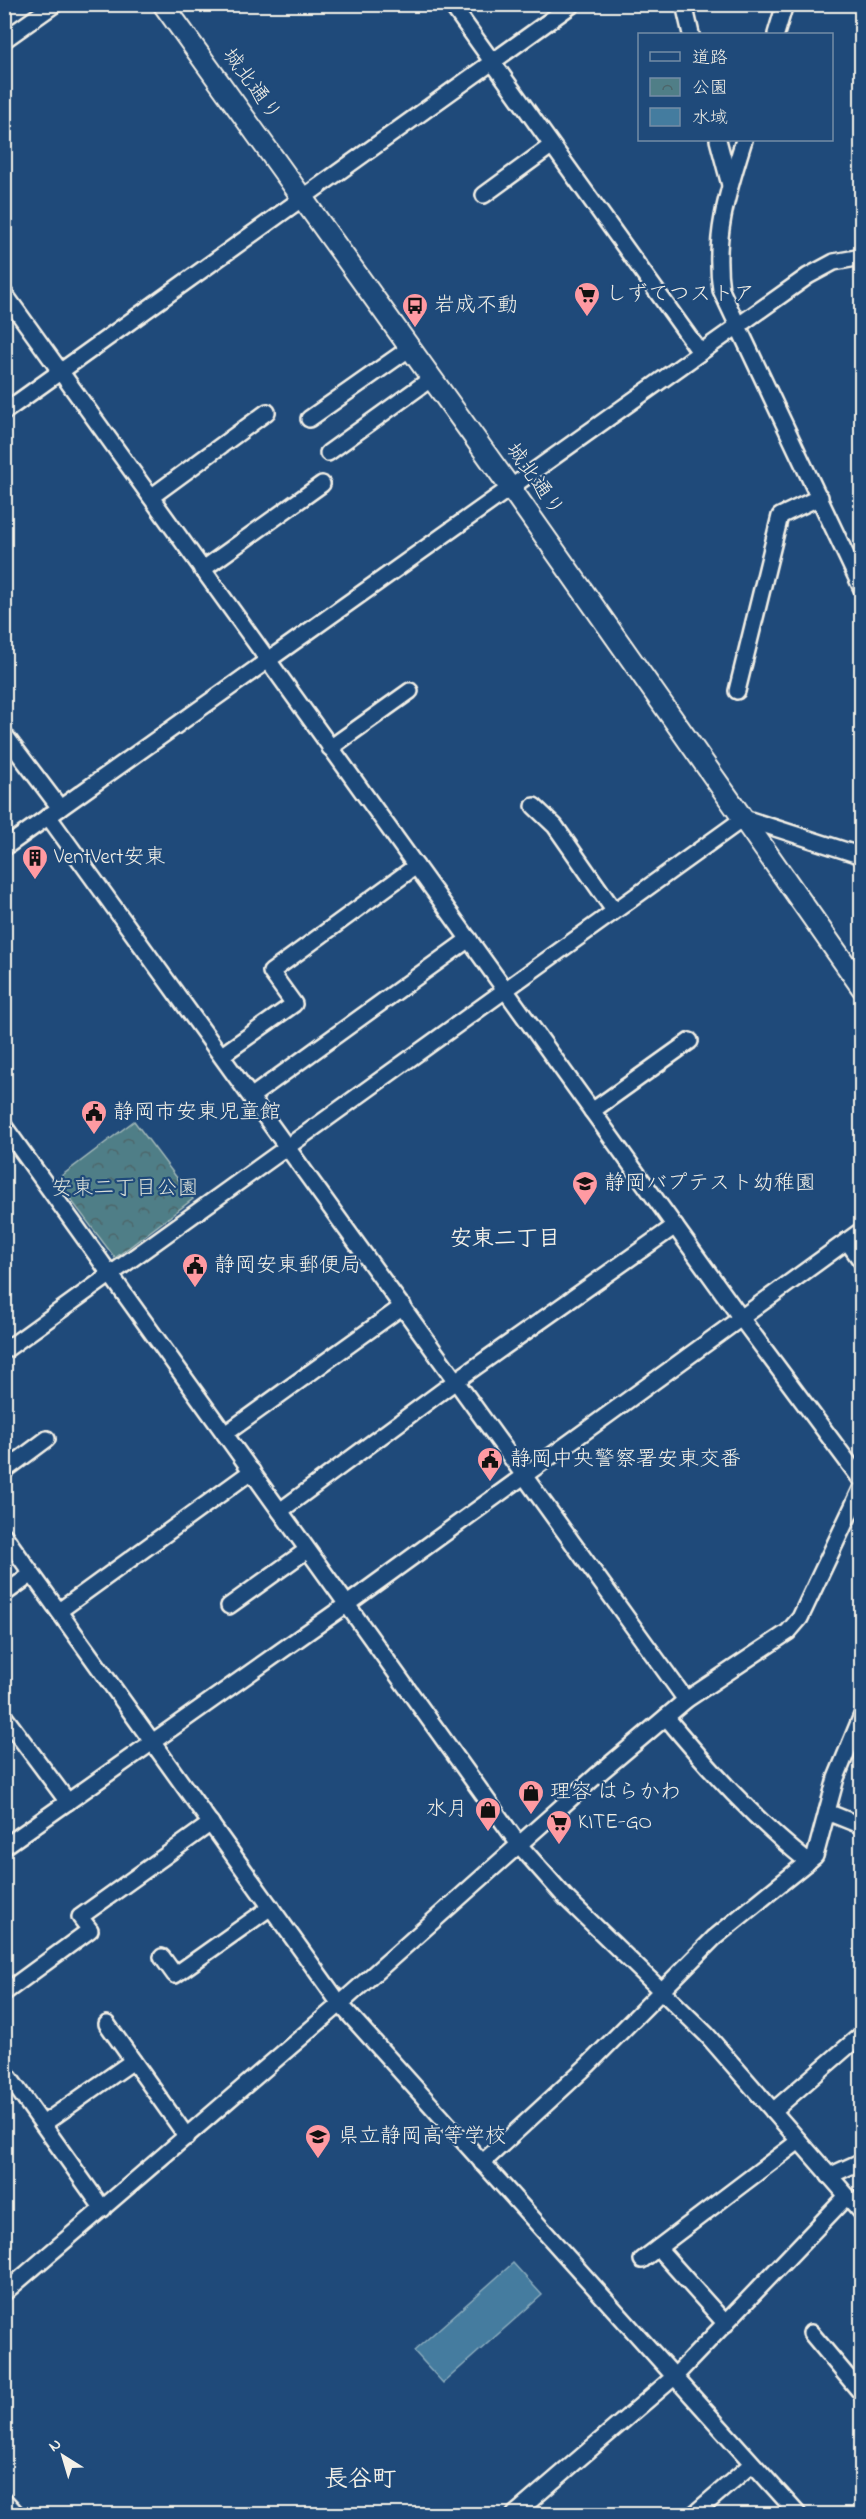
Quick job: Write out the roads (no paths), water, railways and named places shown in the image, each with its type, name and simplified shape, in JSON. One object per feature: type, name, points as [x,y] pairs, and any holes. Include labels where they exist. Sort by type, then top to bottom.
[{"type":"street","points":[[4,40],[55,4]]},
{"type":"street","name":"城北通り","points":[[163,4],[510,487],[861,988]]},
{"type":"street","points":[[451,4],[700,352]]},
{"type":"street","points":[[4,412],[304,200],[573,4]]},
{"type":"street","points":[[684,4],[692,33]]},
{"type":"street","points":[[776,33],[785,4]]},
{"type":"street","points":[[718,141],[730,185]]},
{"type":"street","points":[[744,141],[722,216],[717,262],[722,290],[861,589]]},
{"type":"street","points":[[484,195],[551,146]]},
{"type":"street","points":[[4,848],[807,276],[834,262],[861,257]]},
{"type":"street","points":[[4,293],[741,1318],[861,1481]]},
{"type":"street","points":[[309,419],[410,348]]},
{"type":"street","points":[[328,453],[432,378]]},
{"type":"street","points":[[151,497],[267,412]]},
{"type":"street","points":[[202,570],[322,484]]},
{"type":"street","points":[[737,691],[780,516],[820,497]]},
{"type":"street","points":[[330,747],[410,691]]},
{"type":"street","points":[[4,734],[54,812],[222,1055],[686,1700]]},
{"type":"street","points":[[534,806],[555,826],[613,909]]},
{"type":"street","points":[[4,1351],[613,909],[744,818],[861,856]]},
{"type":"street","points":[[222,1055],[294,1005],[271,972],[416,866]]},
{"type":"street","points":[[252,1096],[469,939]]},
{"type":"street","points":[[592,1111],[690,1041]]},
{"type":"street","points":[[4,1126],[112,1273],[346,1605],[520,1846],[566,1898],[707,2035],[861,2213]]},
{"type":"street","points":[[280,1511],[457,1380],[675,1226]]},
{"type":"street","points":[[4,1847],[346,1605],[861,1230]]},
{"type":"street","points":[[847,1241],[861,1262]]},
{"type":"street","points":[[225,1434],[403,1306]]},
{"type":"street","points":[[4,1471],[47,1439]]},
{"type":"street","points":[[59,1611],[252,1471]]},
{"type":"street","points":[[4,2294],[340,2004],[596,1776],[686,1700],[788,1632],[800,1618],[861,1487]]},
{"type":"street","points":[[4,1535],[340,2004],[798,2514]]},
{"type":"street","points":[[229,1606],[307,1550]]},
{"type":"street","points":[[4,1594],[32,1574]]},
{"type":"street","points":[[482,2163],[588,2065],[714,1938],[815,1856],[836,1778],[861,1715]]},
{"type":"street","points":[[4,1716],[68,1802]]},
{"type":"street","points":[[666,1717],[736,1799],[767,1830],[808,1862]]},
{"type":"street","points":[[826,1812],[861,1826]]},
{"type":"street","points":[[4,1993],[90,1930],[80,1917],[211,1823]]},
{"type":"street","points":[[162,1957],[175,1976],[271,1907]]},
{"type":"street","points":[[107,2024],[187,2137]]},
{"type":"street","points":[[773,2111],[861,2034]]},
{"type":"street","points":[[43,2124],[133,2061]]},
{"type":"street","points":[[6,2076],[103,2209]]},
{"type":"street","points":[[642,2260],[799,2141]]},
{"type":"street","points":[[829,2176],[861,2162]]},
{"type":"street","points":[[515,2514],[674,2377],[847,2196]]},
{"type":"street","points":[[658,2248],[726,2324]]},
{"type":"street","points":[[811,2333],[861,2394]]},
{"type":"street","points":[[694,2514],[752,2464]]},
{"type":"street","points":[[4,2500],[17,2514]]},
{"type":"water","points":[[513,2263],[542,2295],[443,2383],[414,2351]]},
{"type":"place","name":"しずてつストア","points":[[587,318]]},
{"type":"place","name":"岩成不動","points":[[415,329]]},
{"type":"place","name":"VentVert安東","points":[[35,881]]},
{"type":"place","name":"静岡市安東児童館","points":[[94,1136]]},
{"type":"place","name":"静岡バプテスト幼稚園","points":[[585,1207]]},
{"type":"place","name":"静岡安東郵便局","points":[[195,1289]]},
{"type":"place","name":"静岡中央警察署安東交番","points":[[490,1483]]},
{"type":"place","name":"理容 はらかわ","points":[[531,1816]]},
{"type":"place","name":"水月","points":[[488,1833]]},
{"type":"place","name":"KITE-GO","points":[[559,1846]]},
{"type":"place","name":"県立静岡高等学校","points":[[318,2160]]},
{"type":"district","name":"安東二丁目","points":[[505,1240]]},
{"type":"district","name":"長谷町","points":[[360,2480]]},
{"type":"park label","name":"安東二丁目公園","points":[[125,1189]]}]
